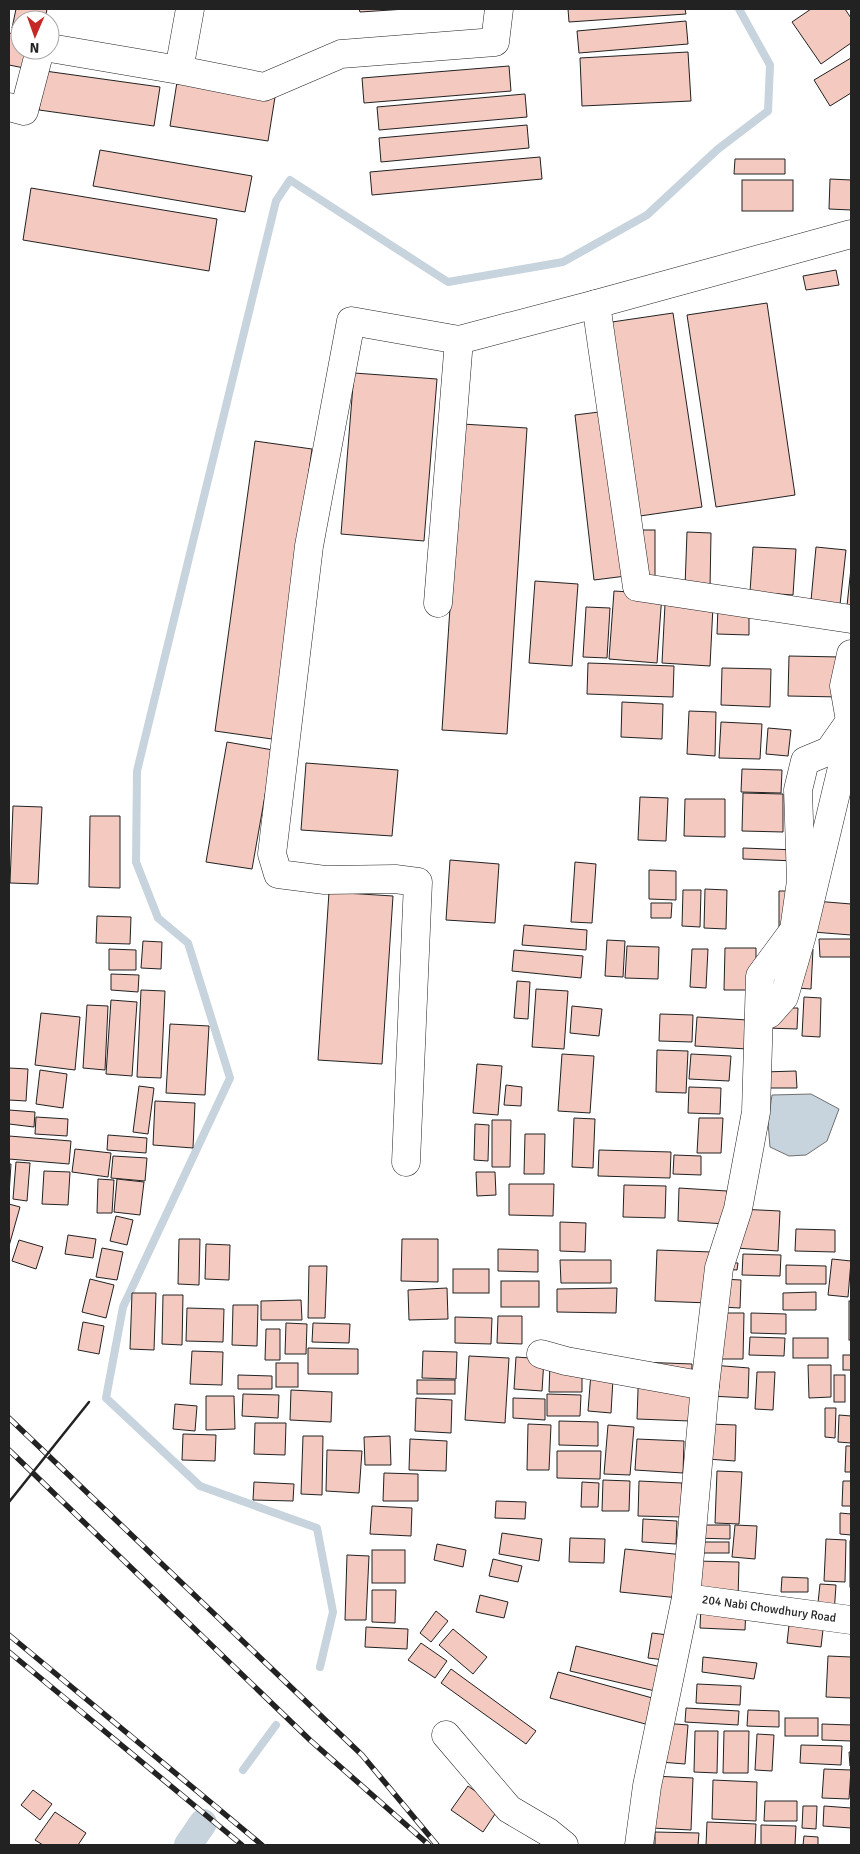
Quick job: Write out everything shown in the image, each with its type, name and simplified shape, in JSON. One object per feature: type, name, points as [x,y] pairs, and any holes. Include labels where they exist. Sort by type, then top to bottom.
[{"type":"street","points":[[179,70],[190,9]]},
{"type":"street","points":[[60,50],[264,87],[341,54],[495,42],[499,9]]},
{"type":"street","points":[[9,107],[24,111],[37,60]]},
{"type":"street","points":[[406,1162],[418,882],[395,879],[325,880],[278,874],[272,854],[309,546],[351,321],[459,340],[851,234]]},
{"type":"street","points":[[596,304],[636,587],[851,619]]},
{"type":"street","points":[[438,603],[459,340]]},
{"type":"street","points":[[638,1845],[647,1786],[686,1598],[705,1386],[719,1268],[738,1209],[756,1112],[760,976],[794,930],[801,881],[798,790],[805,761],[829,751],[850,721],[844,686],[851,654]]},
{"type":"street","points":[[769,1014],[784,997],[802,935],[851,728]]},
{"type":"street","points":[[540,1354],[566,1361],[705,1386]]},
{"type":"street","name":"204 Nabi Chowdhury Road","points":[[686,1598],[851,1620]]},
{"type":"street","points":[[446,1735],[509,1809],[548,1832],[564,1845]]},
{"type":"shaded area","points":[[811,1094],[839,1109],[827,1141],[806,1155],[789,1156],[770,1147],[768,1122],[772,1095]]},
{"type":"building","points":[[16,9],[47,9],[47,10]]},
{"type":"building","points":[[359,9],[406,9],[360,12]]},
{"type":"building","points":[[568,9],[685,9],[686,14],[569,22]]},
{"type":"building","points":[[811,9],[845,9],[851,18],[851,43],[821,64],[792,22]]},
{"type":"building","points":[[686,21],[688,44],[579,53],[577,31]]},
{"type":"building","points":[[9,33],[10,60],[25,60],[24,68],[9,65]]},
{"type":"building","points":[[688,52],[691,101],[582,106],[580,58]]},
{"type":"building","points":[[851,58],[851,93],[830,106],[814,80]]},
{"type":"building","points":[[509,66],[511,91],[364,103],[362,78]]},
{"type":"building","points":[[45,71],[160,87],[154,126],[39,110]]},
{"type":"building","points":[[177,82],[275,97],[268,141],[170,126]]},
{"type":"building","points":[[525,94],[527,117],[379,130],[377,107]]},
{"type":"building","points":[[527,125],[529,148],[381,162],[379,138]]},
{"type":"building","points":[[100,150],[252,176],[245,212],[93,186]]},
{"type":"building","points":[[540,157],[542,179],[372,195],[370,172]]},
{"type":"building","points":[[735,159],[785,159],[785,174],[734,174]]},
{"type":"building","points":[[830,179],[851,180],[851,210],[829,209]]},
{"type":"building","points":[[742,180],[793,180],[793,211],[742,211]]},
{"type":"building","points":[[31,188],[217,219],[209,271],[23,240]]},
{"type":"building","points":[[836,270],[839,285],[806,290],[803,276]]},
{"type":"building","points":[[767,303],[795,495],[716,507],[687,315]]},
{"type":"building","points":[[673,313],[702,507],[640,516],[612,322]]},
{"type":"building","points":[[354,373],[437,379],[424,541],[341,534]]},
{"type":"building","points":[[607,411],[626,576],[594,580],[575,415]]},
{"type":"building","points":[[462,424],[527,428],[507,734],[442,730]]},
{"type":"building","points":[[255,441],[312,449],[272,739],[215,731]]},
{"type":"building","points":[[637,530],[655,530],[655,580],[637,580]]},
{"type":"building","points":[[687,532],[711,533],[710,588],[685,587]]},
{"type":"building","points":[[753,547],[796,549],[793,595],[750,592]]},
{"type":"building","points":[[816,547],[846,550],[839,614],[810,611]]},
{"type":"building","points":[[851,568],[851,616],[846,615]]},
{"type":"building","points":[[535,581],[578,584],[572,666],[529,663]]},
{"type":"building","points":[[614,591],[662,594],[657,663],[609,659]]},
{"type":"building","points":[[665,604],[713,606],[710,666],[662,663]]},
{"type":"building","points":[[586,607],[610,608],[607,658],[583,657]]},
{"type":"building","points":[[718,607],[749,608],[749,635],[717,634]]},
{"type":"building","points":[[789,656],[841,657],[841,697],[788,696]]},
{"type":"building","points":[[588,663],[674,666],[673,697],[587,694]]},
{"type":"building","points":[[722,668],[771,669],[770,707],[721,705]]},
{"type":"building","points":[[622,702],[663,704],[662,739],[621,737]]},
{"type":"building","points":[[689,711],[716,712],[715,756],[687,754]]},
{"type":"building","points":[[721,722],[762,724],[760,759],[719,758]]},
{"type":"building","points":[[768,728],[791,730],[788,756],[766,754]]},
{"type":"building","points":[[227,742],[273,750],[252,869],[206,862]]},
{"type":"building","points":[[306,763],[398,770],[392,836],[301,830]]},
{"type":"building","points":[[742,769],[782,770],[781,793],[741,792]]},
{"type":"building","points":[[743,793],[783,794],[783,832],[742,831]]},
{"type":"building","points":[[640,797],[668,798],[666,841],[638,840]]},
{"type":"building","points":[[685,799],[725,799],[725,837],[684,836]]},
{"type":"building","points":[[13,806],[42,807],[38,884],[10,883]]},
{"type":"building","points":[[90,816],[120,816],[120,888],[89,887]]},
{"type":"building","points":[[743,848],[797,850],[797,861],[743,859]]},
{"type":"building","points":[[450,860],[499,864],[495,923],[446,920]]},
{"type":"building","points":[[575,862],[596,864],[592,923],[571,922]]},
{"type":"building","points":[[649,870],[676,871],[676,900],[649,899]]},
{"type":"building","points":[[705,889],[727,890],[726,929],[704,928]]},
{"type":"building","points":[[683,890],[701,890],[700,927],[682,926]]},
{"type":"building","points":[[779,891],[800,891],[779,930]]},
{"type":"building","points":[[329,892],[393,896],[382,1064],[318,1060]]},
{"type":"building","points":[[815,901],[851,904],[851,935],[813,932]]},
{"type":"building","points":[[651,903],[672,903],[671,918],[651,918]]},
{"type":"building","points":[[97,916],[131,917],[130,944],[96,943]]},
{"type":"building","points":[[524,925],[587,930],[586,950],[522,945]]},
{"type":"building","points":[[819,939],[851,939],[851,957],[820,957]]},
{"type":"building","points":[[607,940],[625,941],[623,977],[605,976]]},
{"type":"building","points":[[143,941],[162,942],[161,969],[141,968]]},
{"type":"building","points":[[627,946],[659,947],[658,979],[625,978]]},
{"type":"building","points":[[786,947],[813,949],[811,989],[784,987]]},
{"type":"building","points":[[725,948],[756,948],[756,990],[724,990]]},
{"type":"building","points":[[109,949],[136,950],[136,970],[109,970]]},
{"type":"building","points":[[692,949],[708,949],[706,988],[690,987]]},
{"type":"building","points":[[514,950],[583,956],[581,978],[512,971]]},
{"type":"building","points":[[111,974],[139,975],[138,992],[111,990]]},
{"type":"building","points":[[517,981],[530,982],[528,1019],[514,1018]]},
{"type":"building","points":[[536,989],[568,991],[564,1049],[532,1047]]},
{"type":"building","points":[[141,990],[165,991],[161,1078],[137,1077]]},
{"type":"building","points":[[804,997],[821,998],[820,1037],[802,1036]]},
{"type":"building","points":[[111,1000],[137,1002],[132,1076],[106,1074]]},
{"type":"building","points":[[87,1005],[108,1006],[105,1070],[83,1068]]},
{"type":"building","points":[[572,1006],[602,1009],[599,1036],[570,1033]]},
{"type":"building","points":[[766,1008],[798,1008],[797,1029],[766,1028]]},
{"type":"building","points":[[41,1013],[80,1017],[75,1070],[35,1065]]},
{"type":"building","points":[[660,1014],[693,1015],[692,1042],[659,1041]]},
{"type":"building","points":[[697,1017],[748,1020],[747,1049],[695,1046]]},
{"type":"building","points":[[170,1024],[209,1026],[205,1095],[166,1093]]},
{"type":"building","points":[[657,1050],[688,1051],[686,1093],[656,1092]]},
{"type":"building","points":[[562,1054],[594,1056],[590,1113],[558,1111]]},
{"type":"building","points":[[691,1054],[731,1056],[729,1081],[689,1079]]},
{"type":"building","points":[[477,1064],[502,1066],[498,1115],[473,1113]]},
{"type":"building","points":[[9,1068],[28,1069],[26,1101],[9,1100]]},
{"type":"building","points":[[40,1070],[67,1074],[63,1108],[36,1104]]},
{"type":"building","points":[[796,1071],[797,1088],[763,1088],[763,1072]]},
{"type":"building","points":[[506,1085],[522,1087],[521,1106],[504,1105]]},
{"type":"building","points":[[139,1086],[154,1088],[148,1134],[133,1132]]},
{"type":"building","points":[[689,1087],[721,1088],[720,1114],[688,1113]]},
{"type":"building","points":[[155,1101],[195,1103],[193,1148],[153,1145]]},
{"type":"building","points":[[9,1110],[35,1112],[34,1127],[9,1124]]},
{"type":"building","points":[[36,1117],[68,1119],[67,1136],[35,1134]]},
{"type":"building","points":[[574,1118],[595,1119],[593,1168],[572,1167]]},
{"type":"building","points":[[699,1118],[723,1118],[721,1153],[697,1153]]},
{"type":"building","points":[[492,1120],[511,1120],[510,1167],[492,1167]]},
{"type":"building","points":[[475,1124],[489,1125],[488,1161],[474,1160]]},
{"type":"building","points":[[525,1134],[545,1134],[544,1174],[524,1174]]},
{"type":"building","points":[[108,1135],[147,1138],[146,1153],[107,1150]]},
{"type":"building","points":[[9,1136],[71,1141],[69,1164],[9,1159]]},
{"type":"building","points":[[75,1149],[111,1153],[108,1177],[72,1172]]},
{"type":"building","points":[[599,1150],[671,1152],[670,1178],[598,1176]]},
{"type":"building","points":[[674,1155],[701,1156],[701,1175],[673,1174]]},
{"type":"building","points":[[113,1156],[147,1158],[145,1181],[111,1178]]},
{"type":"building","points":[[16,1162],[30,1163],[27,1201],[13,1199]]},
{"type":"building","points":[[9,1164],[11,1164],[9,1195]]},
{"type":"building","points":[[44,1171],[70,1172],[68,1205],[42,1204]]},
{"type":"building","points":[[476,1172],[495,1172],[496,1195],[477,1196]]},
{"type":"building","points":[[98,1179],[114,1180],[112,1213],[97,1213]]},
{"type":"building","points":[[117,1179],[144,1182],[140,1215],[114,1212]]},
{"type":"building","points":[[509,1184],[554,1184],[553,1216],[509,1215]]},
{"type":"building","points":[[624,1185],[666,1186],[665,1218],[623,1217]]},
{"type":"building","points":[[679,1188],[727,1191],[726,1224],[678,1221]]},
{"type":"building","points":[[9,1204],[20,1207],[9,1246]]},
{"type":"building","points":[[739,1209],[780,1211],[778,1251],[736,1248]]},
{"type":"building","points":[[116,1216],[133,1220],[127,1245],[110,1241]]},
{"type":"building","points":[[560,1222],[586,1223],[585,1252],[560,1251]]},
{"type":"building","points":[[796,1229],[835,1230],[835,1252],[795,1251]]},
{"type":"building","points":[[68,1235],[96,1239],[93,1258],[65,1254]]},
{"type":"building","points":[[179,1239],[200,1239],[199,1285],[178,1284]]},
{"type":"building","points":[[402,1239],[438,1239],[438,1282],[401,1281]]},
{"type":"building","points":[[19,1240],[43,1247],[36,1269],[12,1261]]},
{"type":"building","points":[[206,1244],[230,1245],[229,1280],[205,1279]]},
{"type":"building","points":[[102,1248],[123,1252],[117,1280],[96,1277]]},
{"type":"building","points":[[498,1249],[538,1250],[538,1272],[498,1271]]},
{"type":"building","points":[[657,1250],[712,1252],[710,1303],[655,1301]]},
{"type":"building","points":[[743,1254],[781,1255],[780,1276],[742,1275]]},
{"type":"building","points":[[832,1259],[851,1261],[848,1297],[828,1295]]},
{"type":"building","points":[[560,1260],[611,1260],[611,1283],[561,1283]]},
{"type":"building","points":[[723,1262],[738,1263],[737,1270],[723,1269]]},
{"type":"building","points":[[786,1265],[826,1266],[826,1284],[786,1284]]},
{"type":"building","points":[[309,1266],[327,1266],[325,1318],[308,1318]]},
{"type":"building","points":[[453,1269],[489,1269],[489,1293],[453,1293]]},
{"type":"building","points":[[90,1279],[114,1285],[106,1318],[82,1312]]},
{"type":"building","points":[[722,1279],[741,1280],[740,1308],[721,1307]]},
{"type":"building","points":[[501,1281],[539,1281],[539,1307],[501,1307]]},
{"type":"building","points":[[447,1288],[448,1319],[409,1320],[408,1290]]},
{"type":"building","points":[[617,1288],[616,1313],[557,1312],[557,1289]]},
{"type":"building","points":[[816,1292],[816,1310],[783,1310],[783,1293]]},
{"type":"building","points":[[132,1293],[156,1293],[154,1350],[130,1349]]},
{"type":"building","points":[[163,1295],[183,1295],[182,1345],[162,1344]]},
{"type":"building","points":[[301,1300],[302,1320],[261,1320],[261,1301]]},
{"type":"building","points":[[849,1301],[851,1301],[851,1340],[849,1340]]},
{"type":"building","points":[[233,1305],[258,1305],[257,1346],[232,1345]]},
{"type":"building","points":[[187,1308],[224,1309],[223,1342],[186,1341]]},
{"type":"building","points":[[718,1313],[744,1313],[743,1359],[716,1359]]},
{"type":"building","points":[[751,1313],[786,1314],[786,1334],[751,1333]]},
{"type":"building","points":[[498,1316],[522,1316],[522,1344],[497,1343]]},
{"type":"building","points":[[455,1317],[492,1318],[491,1344],[455,1343]]},
{"type":"building","points":[[83,1322],[104,1326],[99,1354],[78,1350]]},
{"type":"building","points":[[286,1323],[307,1324],[306,1354],[285,1354]]},
{"type":"building","points":[[313,1323],[350,1324],[349,1343],[312,1342]]},
{"type":"building","points":[[266,1329],[280,1329],[280,1360],[265,1360]]},
{"type":"building","points":[[750,1337],[785,1338],[784,1356],[749,1355]]},
{"type":"building","points":[[793,1338],[828,1338],[828,1358],[793,1358]]},
{"type":"building","points":[[308,1348],[358,1349],[358,1374],[308,1374]]},
{"type":"building","points":[[192,1351],[223,1352],[222,1385],[190,1384]]},
{"type":"building","points":[[423,1351],[457,1352],[456,1379],[422,1378]]},
{"type":"building","points":[[843,1355],[851,1355],[851,1370],[843,1370]]},
{"type":"building","points":[[469,1356],[509,1358],[505,1423],[465,1420]]},
{"type":"building","points":[[516,1357],[544,1359],[542,1391],[514,1389]]},
{"type":"building","points":[[592,1360],[614,1362],[611,1413],[588,1411]]},
{"type":"building","points":[[639,1362],[692,1364],[690,1421],[637,1419]]},
{"type":"building","points":[[276,1363],[298,1363],[298,1387],[276,1387]]},
{"type":"building","points":[[550,1363],[582,1363],[582,1392],[549,1392]]},
{"type":"building","points":[[712,1365],[749,1368],[748,1398],[710,1396]]},
{"type":"building","points":[[808,1365],[831,1365],[831,1397],[809,1398]]},
{"type":"building","points":[[757,1372],[775,1372],[773,1410],[755,1409]]},
{"type":"building","points":[[238,1375],[272,1376],[272,1389],[238,1389]]},
{"type":"building","points":[[834,1375],[845,1375],[845,1402],[834,1402]]},
{"type":"building","points":[[417,1380],[455,1380],[455,1394],[417,1394]]},
{"type":"building","points":[[291,1390],[332,1392],[331,1422],[290,1420]]},
{"type":"building","points":[[243,1394],[279,1395],[278,1418],[242,1416]]},
{"type":"building","points":[[547,1394],[581,1395],[580,1416],[547,1416]]},
{"type":"building","points":[[206,1396],[234,1396],[235,1429],[206,1430]]},
{"type":"building","points":[[416,1398],[452,1400],[451,1433],[415,1431]]},
{"type":"building","points":[[513,1398],[545,1399],[545,1420],[513,1418]]},
{"type":"building","points":[[175,1404],[197,1406],[195,1431],[173,1429]]},
{"type":"building","points":[[825,1408],[836,1408],[835,1438],[825,1437]]},
{"type":"building","points":[[839,1415],[851,1416],[851,1443],[838,1442]]},
{"type":"building","points":[[559,1421],[598,1422],[598,1446],[559,1445]]},
{"type":"building","points":[[255,1423],[286,1423],[285,1455],[254,1454]]},
{"type":"building","points":[[528,1424],[551,1425],[549,1470],[527,1470]]},
{"type":"building","points":[[709,1424],[736,1425],[735,1461],[707,1459]]},
{"type":"building","points":[[608,1425],[634,1427],[630,1475],[604,1474]]},
{"type":"building","points":[[183,1434],[216,1435],[215,1461],[182,1460]]},
{"type":"building","points":[[303,1436],[323,1436],[322,1495],[301,1494]]},
{"type":"building","points":[[390,1436],[391,1465],[365,1465],[364,1437]]},
{"type":"building","points":[[410,1439],[447,1441],[446,1471],[409,1470]]},
{"type":"building","points":[[637,1439],[684,1441],[683,1473],[635,1470]]},
{"type":"building","points":[[846,1446],[851,1446],[851,1472],[845,1472]]},
{"type":"building","points":[[327,1450],[362,1451],[359,1493],[326,1491]]},
{"type":"building","points":[[557,1451],[601,1451],[600,1479],[557,1478]]},
{"type":"building","points":[[717,1471],[742,1472],[739,1524],[715,1523]]},
{"type":"building","points":[[384,1473],[418,1474],[418,1501],[383,1501]]},
{"type":"building","points":[[603,1480],[630,1481],[629,1511],[602,1511]]},
{"type":"building","points":[[639,1481],[682,1483],[681,1517],[638,1516]]},
{"type":"building","points":[[843,1481],[851,1481],[851,1506],[842,1506]]},
{"type":"building","points":[[254,1482],[294,1484],[293,1501],[253,1500]]},
{"type":"building","points":[[582,1482],[599,1483],[598,1507],[581,1507]]},
{"type":"building","points":[[496,1501],[526,1502],[525,1519],[495,1518]]},
{"type":"building","points":[[372,1506],[412,1508],[411,1536],[370,1534]]},
{"type":"building","points":[[840,1513],[851,1514],[851,1535],[840,1534]]},
{"type":"building","points":[[643,1519],[677,1521],[676,1544],[642,1542]]},
{"type":"building","points":[[694,1525],[730,1525],[730,1539],[694,1538]]},
{"type":"building","points":[[735,1525],[757,1526],[755,1559],[732,1557]]},
{"type":"building","points":[[502,1533],[542,1539],[539,1561],[499,1554]]},
{"type":"building","points":[[570,1538],[605,1539],[604,1563],[569,1562]]},
{"type":"building","points":[[826,1539],[846,1540],[845,1582],[824,1581]]},
{"type":"building","points":[[851,1541],[851,1587],[850,1587]]},
{"type":"building","points":[[692,1542],[729,1542],[729,1553],[692,1553]]},
{"type":"building","points":[[437,1544],[466,1550],[463,1567],[434,1560]]},
{"type":"building","points":[[625,1549],[684,1555],[679,1598],[620,1592]]},
{"type":"building","points":[[372,1550],[405,1550],[405,1583],[372,1583]]},
{"type":"building","points":[[347,1555],[369,1556],[366,1620],[345,1620]]},
{"type":"building","points":[[493,1559],[522,1566],[518,1582],[489,1576]]},
{"type":"building","points":[[695,1561],[739,1562],[738,1599],[694,1597]]},
{"type":"building","points":[[782,1577],[808,1578],[808,1592],[781,1592]]},
{"type":"building","points":[[820,1584],[836,1585],[834,1614],[817,1612]]},
{"type":"building","points":[[372,1590],[396,1590],[395,1623],[372,1622]]},
{"type":"building","points":[[480,1595],[508,1602],[504,1618],[476,1612]]},
{"type":"building","points":[[701,1605],[746,1607],[745,1630],[700,1628]]},
{"type":"building","points":[[436,1611],[448,1621],[431,1642],[420,1633]]},
{"type":"building","points":[[790,1616],[824,1621],[821,1647],[787,1643]]},
{"type":"building","points":[[366,1627],[408,1629],[407,1649],[365,1647]]},
{"type":"building","points":[[453,1629],[487,1657],[473,1674],[439,1645]]},
{"type":"building","points":[[652,1633],[668,1635],[665,1660],[648,1658]]},
{"type":"building","points":[[421,1643],[447,1661],[435,1678],[408,1660]]},
{"type":"building","points":[[576,1646],[661,1667],[655,1691],[570,1671]]},
{"type":"building","points":[[828,1656],[851,1657],[851,1698],[826,1697]]},
{"type":"building","points":[[703,1657],[757,1663],[754,1679],[702,1672]]},
{"type":"building","points":[[451,1669],[536,1731],[526,1744],[441,1683]]},
{"type":"building","points":[[558,1672],[656,1699],[649,1725],[550,1698]]},
{"type":"building","points":[[697,1684],[741,1686],[740,1705],[696,1703]]},
{"type":"building","points":[[686,1708],[739,1711],[738,1725],[685,1722]]},
{"type":"building","points":[[748,1710],[779,1711],[779,1727],[747,1726]]},
{"type":"building","points":[[785,1718],[818,1718],[818,1736],[785,1736]]},
{"type":"building","points":[[663,1723],[688,1725],[685,1764],[660,1762]]},
{"type":"building","points":[[822,1724],[851,1725],[851,1741],[822,1740]]},
{"type":"building","points":[[695,1731],[718,1731],[717,1773],[694,1772]]},
{"type":"building","points":[[724,1731],[749,1731],[748,1773],[723,1773]]},
{"type":"building","points":[[757,1734],[774,1735],[772,1771],[755,1770]]},
{"type":"building","points":[[801,1745],[842,1746],[841,1765],[800,1763]]},
{"type":"building","points":[[849,1752],[851,1752],[851,1766],[850,1766]]},
{"type":"building","points":[[824,1769],[851,1770],[849,1799],[822,1798]]},
{"type":"building","points":[[654,1776],[693,1778],[691,1830],[652,1828]]},
{"type":"building","points":[[713,1780],[757,1782],[756,1821],[712,1819]]},
{"type":"building","points":[[468,1786],[499,1808],[483,1832],[451,1810]]},
{"type":"building","points":[[33,1790],[52,1804],[40,1820],[21,1805]]},
{"type":"building","points":[[765,1801],[797,1801],[797,1821],[764,1821]]},
{"type":"building","points":[[803,1806],[817,1806],[816,1829],[802,1828]]},
{"type":"building","points":[[824,1806],[851,1808],[851,1828],[823,1826]]},
{"type":"building","points":[[55,1812],[86,1833],[78,1845],[43,1845],[35,1840]]},
{"type":"building","points":[[707,1822],[756,1824],[755,1845],[706,1845]]},
{"type":"building","points":[[761,1825],[796,1826],[795,1845],[761,1845]]},
{"type":"building","points":[[655,1832],[699,1833],[698,1845],[655,1845]]},
{"type":"building","points":[[804,1836],[818,1837],[818,1845],[803,1845]]},
{"type":"waterway","points":[[320,1667],[333,1612],[317,1528],[200,1486],[106,1398],[123,1307],[230,1078],[188,943],[158,918],[136,862],[137,771],[276,201],[290,180],[448,282],[563,262],[647,215],[718,149],[768,111],[770,65],[739,9]]},
{"type":"waterway","points":[[243,1770],[276,1725]]},
{"type":"waterway","points":[[188,1845],[203,1823]]},
{"type":"railway","points":[[9,1418],[362,1755],[437,1845]]},
{"type":"railway","points":[[9,1450],[311,1741],[429,1845]]},
{"type":"railway","points":[[9,1635],[262,1845]]},
{"type":"railway","points":[[9,1652],[242,1845]]},
{"type":"wall","points":[[9,1502],[89,1402]]}]
